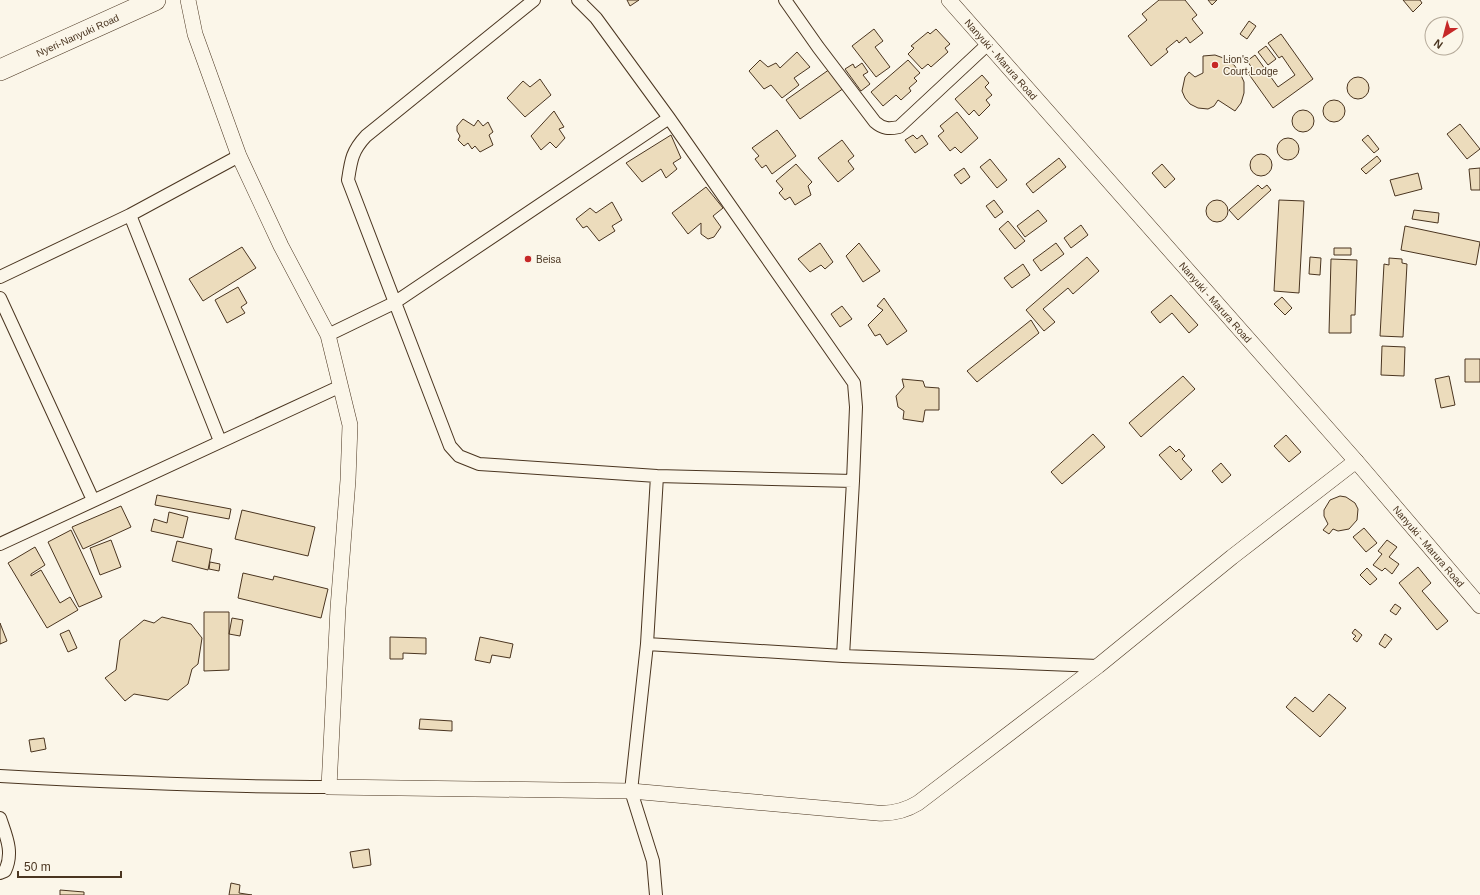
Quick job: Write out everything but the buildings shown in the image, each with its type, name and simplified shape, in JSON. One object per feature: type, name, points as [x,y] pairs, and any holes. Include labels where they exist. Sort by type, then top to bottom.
[{"type":"highway","name":"Nyeri-Nanyuki Road","points":[[0,70],[155,0]]},
{"type":"street","points":[[188,0],[194,34],[239,156],[281,246],[328,335],[350,425],[348,480],[338,608],[329,787]]},
{"type":"street","points":[[534,0],[366,136],[357,145],[352,155],[348,180],[450,446],[459,456],[479,464],[657,476],[853,481]]},
{"type":"street","points":[[578,0],[596,18],[669,118],[854,383],[856,407],[843,656]]},
{"type":"street","points":[[786,0],[822,54],[875,122],[882,128],[889,129],[899,127],[988,44]]},
{"type":"street","name":"Nanyuki - Marura Road","points":[[948,0],[1356,461],[1480,606]]},
{"type":"street","points":[[328,335],[394,303],[669,118]]},
{"type":"street","points":[[0,277],[130,215],[239,156]]},
{"type":"street","points":[[130,215],[220,441]]},
{"type":"street","points":[[0,298],[93,500]]},
{"type":"street","points":[[0,544],[341,386]]},
{"type":"street","points":[[0,776],[195,786],[631,792],[890,814],[907,809],[918,803],[1098,666],[1232,557],[1356,461]]},
{"type":"street","points":[[656,895],[652,861],[631,792],[647,644],[657,476]]},
{"type":"street","points":[[647,644],[843,656],[1098,666]]},
{"type":"street","points":[[0,818],[8,842],[10,861],[5,871],[0,873]]},
{"type":"place","name":"Lion's Court Lodge","points":[[1215,65]]},
{"type":"place","name":"Beisa","points":[[528,259]]}]
